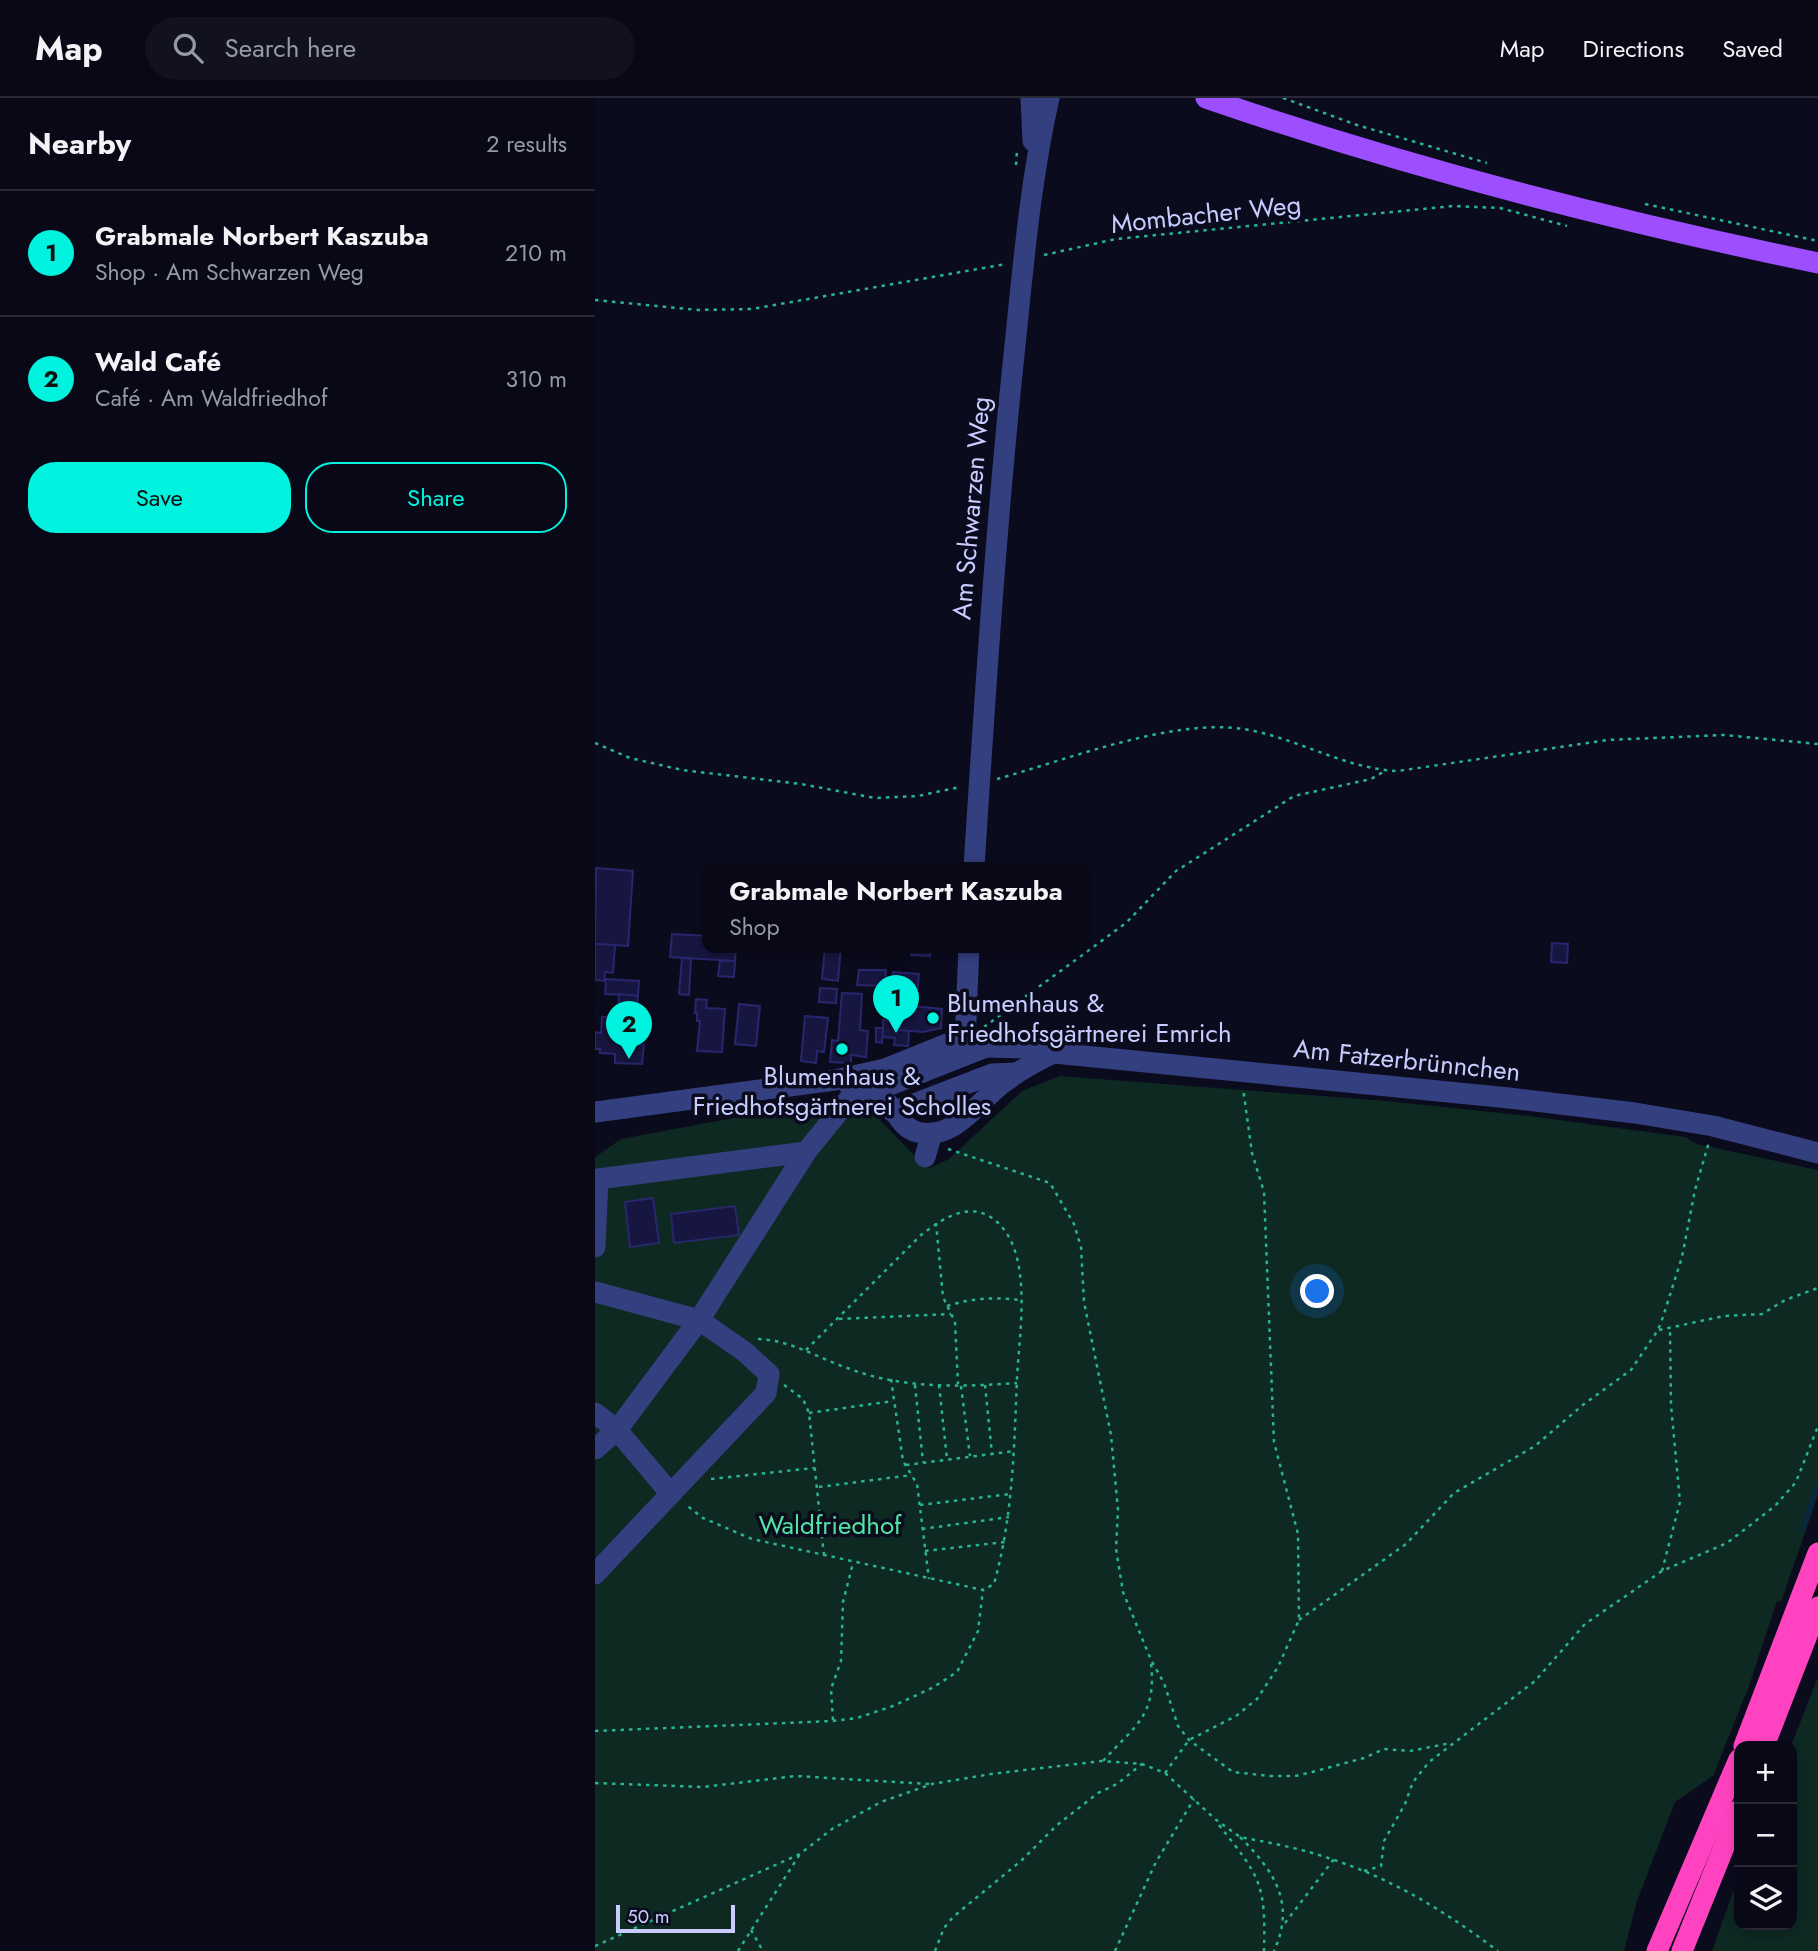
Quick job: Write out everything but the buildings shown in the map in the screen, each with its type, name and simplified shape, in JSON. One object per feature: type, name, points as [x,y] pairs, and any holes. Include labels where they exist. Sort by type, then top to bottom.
[{"type":"highway","points":[[1746,1741],[1818,1553]]},
{"type":"highway","points":[[1766,1741],[1818,1606]]},
{"type":"highway","points":[[1657,1951],[1734,1771]]},
{"type":"highway","points":[[1682,1951],[1734,1822]]},
{"type":"main road","points":[[1206,98],[1327,138],[1490,186],[1632,222],[1818,263]]},
{"type":"street","name":"Am Schwarzen Weg","points":[[1031,98],[1030,125],[1036,155]]},
{"type":"street","name":"Am Schwarzen Weg","points":[[974,862],[988,617],[1036,155],[1049,98]]},
{"type":"street","points":[[965,1042],[969,953]]},
{"type":"street","points":[[595,1449],[617,1430],[699,1321],[806,1152],[865,1081],[933,1048],[965,1042],[986,1048]]},
{"type":"street","points":[[926,1157],[938,1138],[957,1123],[991,1084],[986,1048]]},
{"type":"street","points":[[890,1100],[986,1048]]},
{"type":"street","name":"Am Fatzerbrünnchen","points":[[986,1048],[1031,1048],[1054,1053],[1509,1098],[1713,1126],[1818,1153]]},
{"type":"street","points":[[890,1100],[991,1084],[1054,1053]]},
{"type":"street","points":[[890,1100],[899,1064]]},
{"type":"street","points":[[595,1112],[835,1080],[865,1081],[890,1100],[916,1132],[938,1138]]},
{"type":"street","points":[[595,1247],[598,1179],[806,1152]]},
{"type":"street","points":[[595,1292],[699,1321],[745,1352],[769,1374],[766,1393],[595,1574]]},
{"type":"street","points":[[595,1413],[617,1430],[677,1487]]},
{"type":"path","points":[[1283,98],[1357,125],[1497,166]]},
{"type":"path","points":[[1640,203],[1818,241]]},
{"type":"path","name":"Mombacher Weg","points":[[595,300],[698,310],[752,309],[806,302],[876,286],[914,283],[1116,239],[1453,206],[1500,208],[1578,228]]},
{"type":"path","points":[[595,743],[630,758],[682,770],[801,784],[875,798],[918,796],[979,783],[1171,731],[1212,728],[1245,729],[1387,771],[1410,771],[1607,740],[1724,735],[1818,744]]},
{"type":"path","points":[[1090,950],[1126,923],[1164,883],[1195,858],[1294,796],[1371,779],[1387,771]]},
{"type":"path","points":[[965,1042],[1085,953]]},
{"type":"path","points":[[1165,1773],[1189,1740],[1236,1716],[1257,1699],[1278,1667],[1299,1620],[1298,1534],[1273,1442],[1267,1220],[1264,1192],[1248,1131],[1243,1085],[1245,1071]]},
{"type":"path","points":[[1299,1620],[1406,1544],[1454,1493],[1535,1446],[1584,1404],[1615,1384],[1640,1359],[1658,1330],[1685,1247],[1713,1126]]},
{"type":"path","points":[[938,1138],[949,1150],[960,1155],[1050,1183],[1074,1224],[1081,1247],[1084,1302],[1111,1435],[1118,1510],[1118,1569],[1131,1615],[1164,1683],[1178,1726],[1189,1740],[1233,1772],[1296,1776],[1364,1758],[1384,1749],[1411,1751],[1451,1743]]},
{"type":"path","points":[[677,1487],[703,1518],[752,1539],[983,1590],[994,1584],[1005,1542],[1016,1451],[1021,1300],[1016,1250],[1005,1227],[986,1214],[965,1211],[936,1223],[806,1350]]},
{"type":"path","points":[[936,1223],[943,1297],[955,1322],[970,1457]]},
{"type":"path","points":[[1658,1330],[1724,1316],[1762,1314],[1785,1300],[1818,1288]]},
{"type":"path","points":[[947,1306],[962,1301],[1002,1297],[1021,1300]]},
{"type":"path","points":[[839,1319],[951,1314]]},
{"type":"path","points":[[1662,1571],[1679,1502],[1671,1405],[1669,1328]]},
{"type":"path","points":[[745,1352],[756,1339],[806,1350],[852,1370],[915,1385],[1017,1383]]},
{"type":"path","points":[[769,1374],[803,1399],[810,1413],[824,1556]]},
{"type":"path","points":[[891,1379],[899,1445],[917,1484],[929,1579]]},
{"type":"path","points":[[915,1385],[923,1463]]},
{"type":"path","points":[[939,1385],[947,1460]]},
{"type":"path","points":[[985,1385],[992,1454]]},
{"type":"path","points":[[810,1413],[894,1401]]},
{"type":"path","points":[[1361,1871],[1381,1866],[1384,1841],[1405,1804],[1413,1783],[1429,1762],[1451,1743],[1493,1716],[1535,1681],[1585,1624],[1662,1571],[1727,1543],[1775,1506],[1800,1474],[1818,1426]]},
{"type":"path","points":[[906,1465],[1016,1451]]},
{"type":"path","points":[[677,1487],[814,1468]]},
{"type":"path","points":[[819,1487],[912,1475]]},
{"type":"path","points":[[920,1505],[1011,1494]]},
{"type":"path","points":[[922,1528],[1009,1517]]},
{"type":"path","points":[[925,1551],[1005,1542]]},
{"type":"path","points":[[833,1721],[831,1689],[841,1661],[843,1602],[853,1563]]},
{"type":"path","points":[[595,1731],[833,1721],[857,1718],[893,1706],[932,1688],[957,1672],[978,1632],[983,1590]]},
{"type":"path","points":[[1102,1761],[1140,1724],[1154,1683],[1151,1660]]},
{"type":"path","points":[[595,1946],[800,1854],[832,1829],[873,1806],[932,1784],[1102,1761],[1142,1764],[1165,1773],[1215,1819],[1245,1855],[1261,1886],[1264,1951]]},
{"type":"path","points":[[935,1951],[944,1928],[953,1917],[1022,1860],[1056,1826],[1098,1793],[1117,1784],[1142,1764]]},
{"type":"path","points":[[595,1783],[702,1787],[796,1776],[932,1784]]},
{"type":"path","points":[[1115,1951],[1156,1862],[1194,1799]]},
{"type":"path","points":[[1215,1819],[1240,1837],[1272,1874],[1282,1901],[1284,1924]]},
{"type":"path","points":[[1240,1837],[1333,1859],[1361,1871],[1430,1903],[1498,1951]]},
{"type":"path","points":[[738,1951],[800,1854]]},
{"type":"path","points":[[1274,1951],[1284,1924],[1333,1859]]},
{"type":"path","points":[[751,1930],[764,1951]]},
{"type":"green space","name":"Waldfriedhof","points":[[1060,1076],[1387,1101],[1529,1116],[1685,1137],[1697,1144],[1818,1170],[1818,1495],[1781,1602],[1777,1601],[1749,1686],[1713,1776],[1675,1802],[1637,1901],[1624,1951],[595,1951],[595,1157],[621,1139],[840,1098],[853,1108],[864,1104],[928,1169],[949,1159],[1022,1091]]},
{"type":"green space","points":[[1818,1677],[1818,1951],[1712,1951],[1734,1889],[1734,1930],[1797,1930],[1797,1741],[1793,1741]]},
{"type":"waterway","points":[[1803,1529],[1818,1483]]},
{"type":"place","name":"Blumenhaus & Friedhofsgärtnerei Emrich","points":[[933,1018]]},
{"type":"place","name":"Grabmale Norbert Kaszuba","points":[[896,1033]]},
{"type":"place","name":"Blumenhaus & Friedhofsgärtnerei Scholles","points":[[842,1049]]},
{"type":"place","name":"Wald Café","points":[[629,1059]]}]
